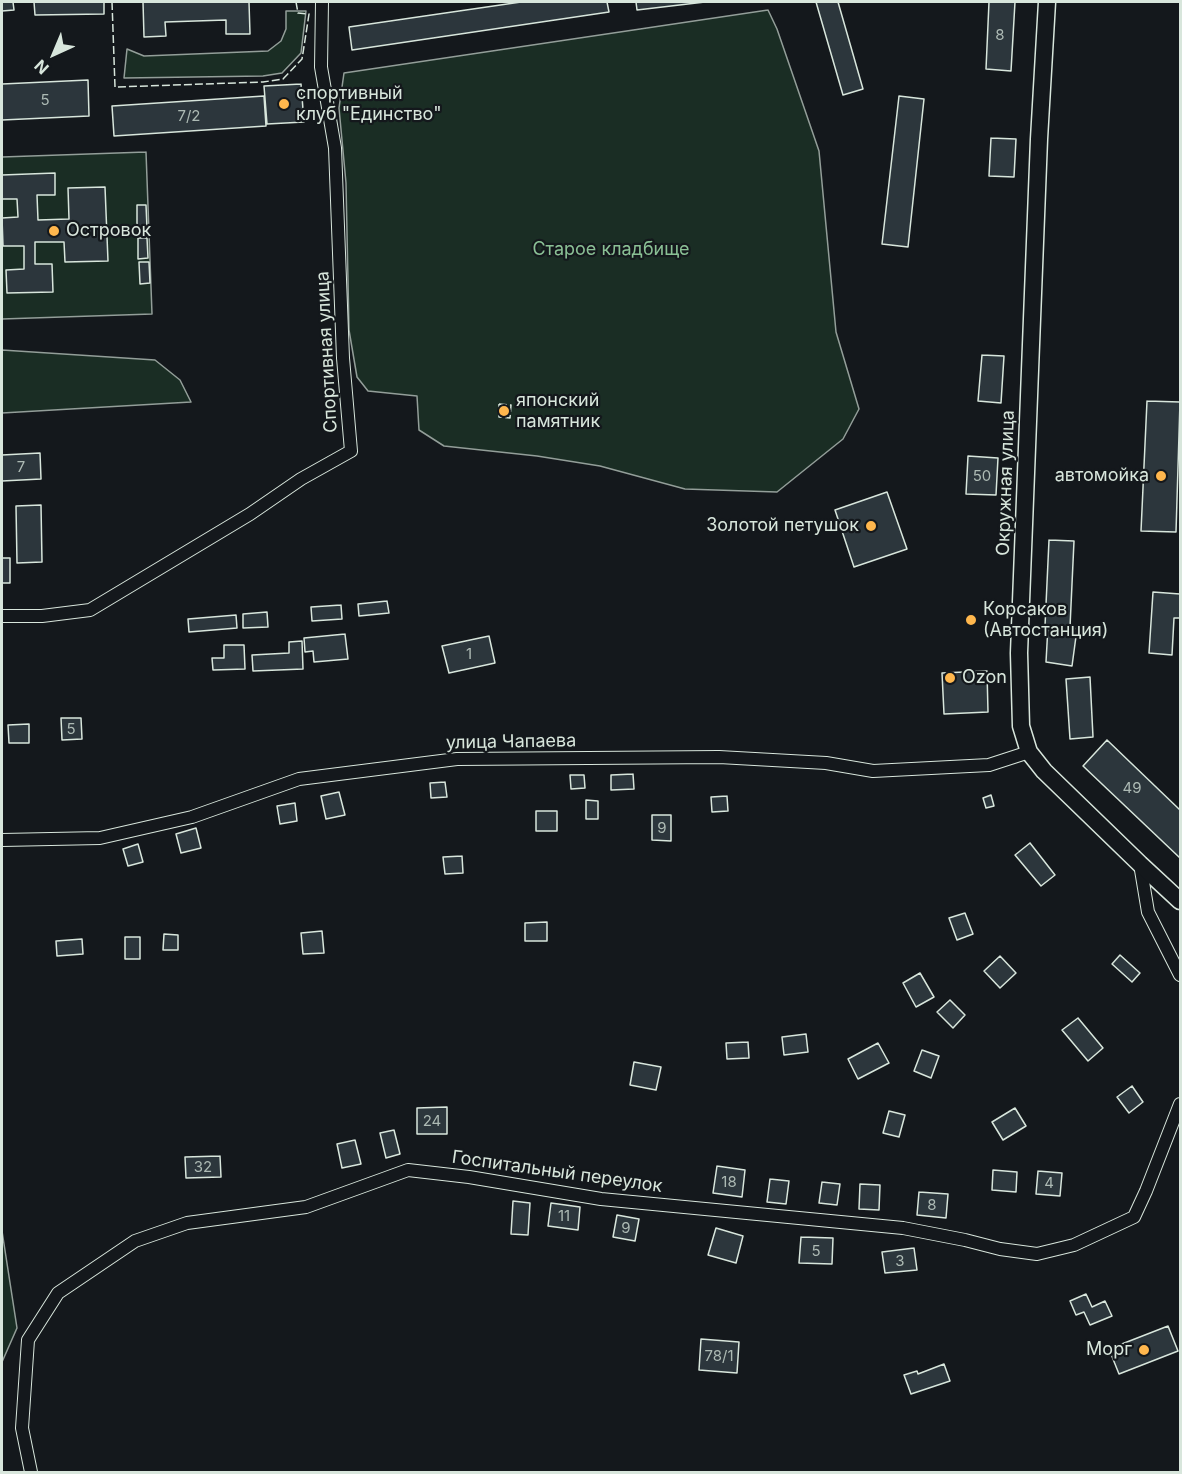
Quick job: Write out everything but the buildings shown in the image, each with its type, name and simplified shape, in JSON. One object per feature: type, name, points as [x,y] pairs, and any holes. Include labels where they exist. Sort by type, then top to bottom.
[{"type":"main road","name":"Окружная улица","points":[[1047,2],[1039,139],[1019,653],[1021,726],[1029,752],[1067,794],[1180,901]]},
{"type":"street","name":"Спортивная улица","points":[[2,616],[42,616],[90,610],[250,514],[301,479],[351,451],[343,358],[334,148],[321,67],[322,2]]},
{"type":"street","name":"улица Чапаева","points":[[2,840],[100,838],[192,817],[299,779],[457,759],[718,757],[826,763],[873,771],[989,765],[1029,752]]},
{"type":"street","points":[[1140,864],[1148,912],[1180,975]]},
{"type":"street","name":"Госпитальный переулок","points":[[31,1473],[21,1428],[28,1340],[58,1293],[135,1241],[187,1223],[306,1207],[408,1170],[469,1177],[601,1200],[903,1228],[1000,1249],[1037,1254],[1074,1245],[1134,1217],[1180,1104]]},
{"type":"green space","name":"Старое кладбище","points":[[768,10],[777,29],[819,151],[836,332],[859,409],[843,439],[777,492],[685,489],[600,466],[537,456],[444,446],[419,430],[417,396],[368,391],[357,377],[349,330],[346,183],[339,108],[344,73]]},
{"type":"green space","points":[[286,11],[306,11],[301,53],[282,73],[263,76],[124,78],[127,49],[144,56],[268,51],[281,41],[286,29]]},
{"type":"green space","points":[[146,152],[152,314],[2,319],[2,157]]},
{"type":"green space","points":[[2,350],[155,360],[180,380],[191,402],[2,413]]},
{"type":"green space","points":[[2,1231],[17,1328],[2,1362]]},
{"type":"fence","points":[[112,2],[115,87],[263,82],[283,79],[302,59],[309,14],[298,13],[296,2]]},
{"type":"fence","points":[[499,404],[511,405],[510,418],[499,417],[499,404]]},
{"type":"place","name":"спортивный клуб \"Единство\"","points":[[284,104]]},
{"type":"place","name":"Островок","points":[[54,231]]},
{"type":"place","name":"японский памятник","points":[[504,411]]},
{"type":"place","name":"автомойка","points":[[1161,476]]},
{"type":"place","name":"Золотой петушок","points":[[871,526]]},
{"type":"place","name":"Корсаков (Автостанция)","points":[[971,620]]},
{"type":"place","name":"Ozon","points":[[950,678]]},
{"type":"place","name":"Морг","points":[[1144,1350]]}]
